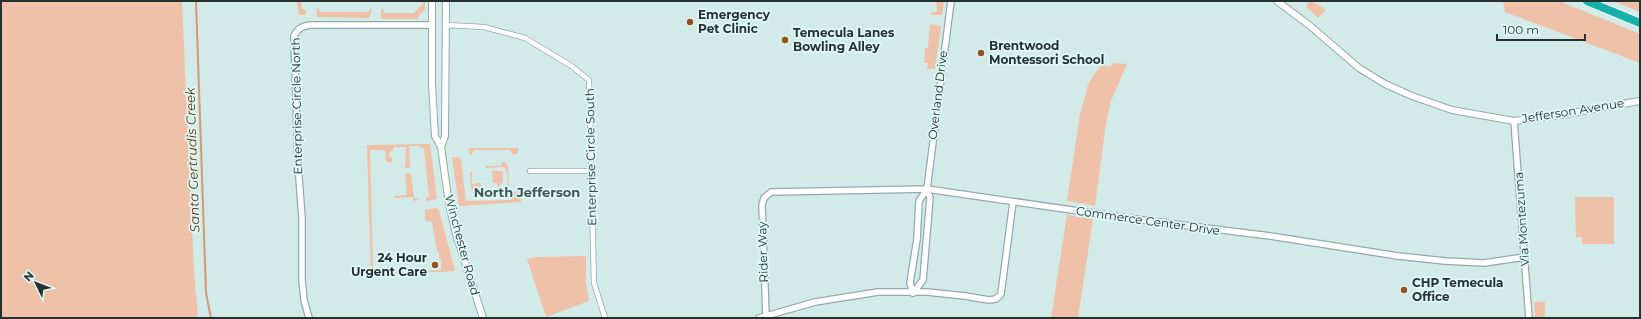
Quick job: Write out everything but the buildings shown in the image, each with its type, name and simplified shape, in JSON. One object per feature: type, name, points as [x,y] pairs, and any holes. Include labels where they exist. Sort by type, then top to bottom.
[{"type":"highway","points":[[1587,1],[1640,23]]},
{"type":"main road","name":"Winchester Road","points":[[432,1],[432,84],[435,136],[441,147],[446,189],[456,234],[483,318]]},
{"type":"main road","name":"Winchester Road","points":[[441,147],[445,136],[446,1]]},
{"type":"main road","name":"Jefferson Avenue","points":[[1277,1],[1309,25],[1360,68],[1385,84],[1412,96],[1452,110],[1514,121],[1566,114],[1640,101]]},
{"type":"street","name":"Overland Drive","points":[[913,293],[923,280],[930,198],[927,189],[951,1]]},
{"type":"street","name":"Enterprise Circle North","points":[[309,318],[304,300],[302,280],[302,218],[298,164],[294,36],[297,29],[303,26],[311,25],[431,25]]},
{"type":"street","name":"Enterprise Circle South","points":[[446,25],[484,27],[525,38],[570,65],[589,80],[594,283],[605,318]]},
{"type":"street","name":"Via Montezuma","points":[[1514,121],[1529,318]]},
{"type":"street","points":[[530,171],[591,171]]},
{"type":"street","name":"Overland Drive","points":[[913,293],[910,283],[917,239],[919,201],[927,189]]},
{"type":"street","name":"Commerce Center Drive","points":[[771,192],[927,189],[1452,262],[1484,263],[1525,257]]},
{"type":"street","name":"Rider Way","points":[[766,316],[762,205],[764,198],[771,192]]},
{"type":"street","points":[[759,318],[815,302],[878,292],[927,292],[989,300],[996,299],[1001,294],[1013,202]]},
{"type":"shaded area","points":[[1,1],[182,1],[194,271],[198,318],[1,318]]},
{"type":"shaded area","points":[[297,1],[301,1],[302,9],[306,10],[306,15],[299,15]]},
{"type":"shaded area","points":[[423,1],[425,1],[425,9],[418,19],[381,19],[381,10],[383,8],[384,13],[414,13],[421,5],[423,5]]},
{"type":"shaded area","points":[[936,1],[944,1],[942,15],[931,15],[931,12],[937,12]]},
{"type":"shaded area","points":[[1309,1],[1312,1],[1326,10],[1318,18],[1306,7]]},
{"type":"shaded area","points":[[1503,1],[1559,1],[1640,34],[1640,63],[1505,12]]},
{"type":"shaded area","points":[[1613,1],[1640,1],[1640,12]]},
{"type":"shaded area","points":[[317,8],[320,12],[369,12],[370,8],[372,10],[369,18],[317,17]]},
{"type":"shaded area","points":[[930,24],[941,26],[935,69],[927,69],[928,63],[924,63],[925,48],[928,48]]},
{"type":"shaded area","points":[[1114,63],[1127,64],[1111,101],[1106,124],[1095,206],[1067,201],[1080,114],[1088,84],[1103,64],[1109,67]]},
{"type":"shaded area","points":[[430,144],[437,199],[426,201],[426,198],[429,196],[424,148],[421,148],[420,146],[409,146],[410,168],[405,168],[406,147],[393,147],[393,151],[389,152],[389,157],[392,157],[392,162],[386,162],[385,150],[370,150],[373,268],[378,268],[378,273],[441,270],[441,259],[439,259],[439,252],[437,251],[432,222],[425,220],[425,210],[436,208],[439,210],[455,271],[371,276],[367,145]]},
{"type":"shaded area","points":[[518,148],[518,154],[512,154],[510,150],[474,150],[470,155],[468,149]]},
{"type":"shaded area","points":[[452,157],[459,157],[461,159],[466,201],[511,200],[511,196],[516,191],[520,191],[521,202],[459,206]]},
{"type":"shaded area","points":[[501,162],[506,163],[508,167],[509,186],[507,188],[505,188],[508,183],[506,169],[503,167],[486,168],[486,166],[501,166]]},
{"type":"shaded area","points":[[472,171],[472,184],[481,183],[481,189],[472,190],[471,188],[470,172]]},
{"type":"shaded area","points":[[492,171],[503,172],[503,181],[498,188],[497,183],[493,183]]},
{"type":"shaded area","points":[[411,173],[414,198],[419,200],[413,201],[413,197],[394,198],[394,196],[407,195],[405,174]]},
{"type":"shaded area","points":[[1575,197],[1614,197],[1614,244],[1582,244],[1582,237],[1576,237]]},
{"type":"shaded area","points":[[1067,215],[1093,219],[1078,318],[1051,318]]},
{"type":"shaded area","points":[[586,256],[586,282],[589,301],[546,317],[527,259],[536,257]]},
{"type":"shaded area","points":[[1534,302],[1545,302],[1545,318],[1535,318]]},
{"type":"waterway","name":"Santa Gertrudis Creek","points":[[196,1],[206,293],[211,318]]},
{"type":"place","name":"Emergency Pet Clinic","points":[[690,22]]},
{"type":"place","name":"Temecula Lanes Bowling Alley","points":[[785,40]]},
{"type":"place","name":"Brentwood Montessori School","points":[[981,53]]},
{"type":"place","name":"24 Hour Urgent Care","points":[[435,265]]},
{"type":"place","name":"CHP Temecula Office","points":[[1404,290]]},
{"type":"district","name":"North Jefferson","points":[[527,192]]}]
